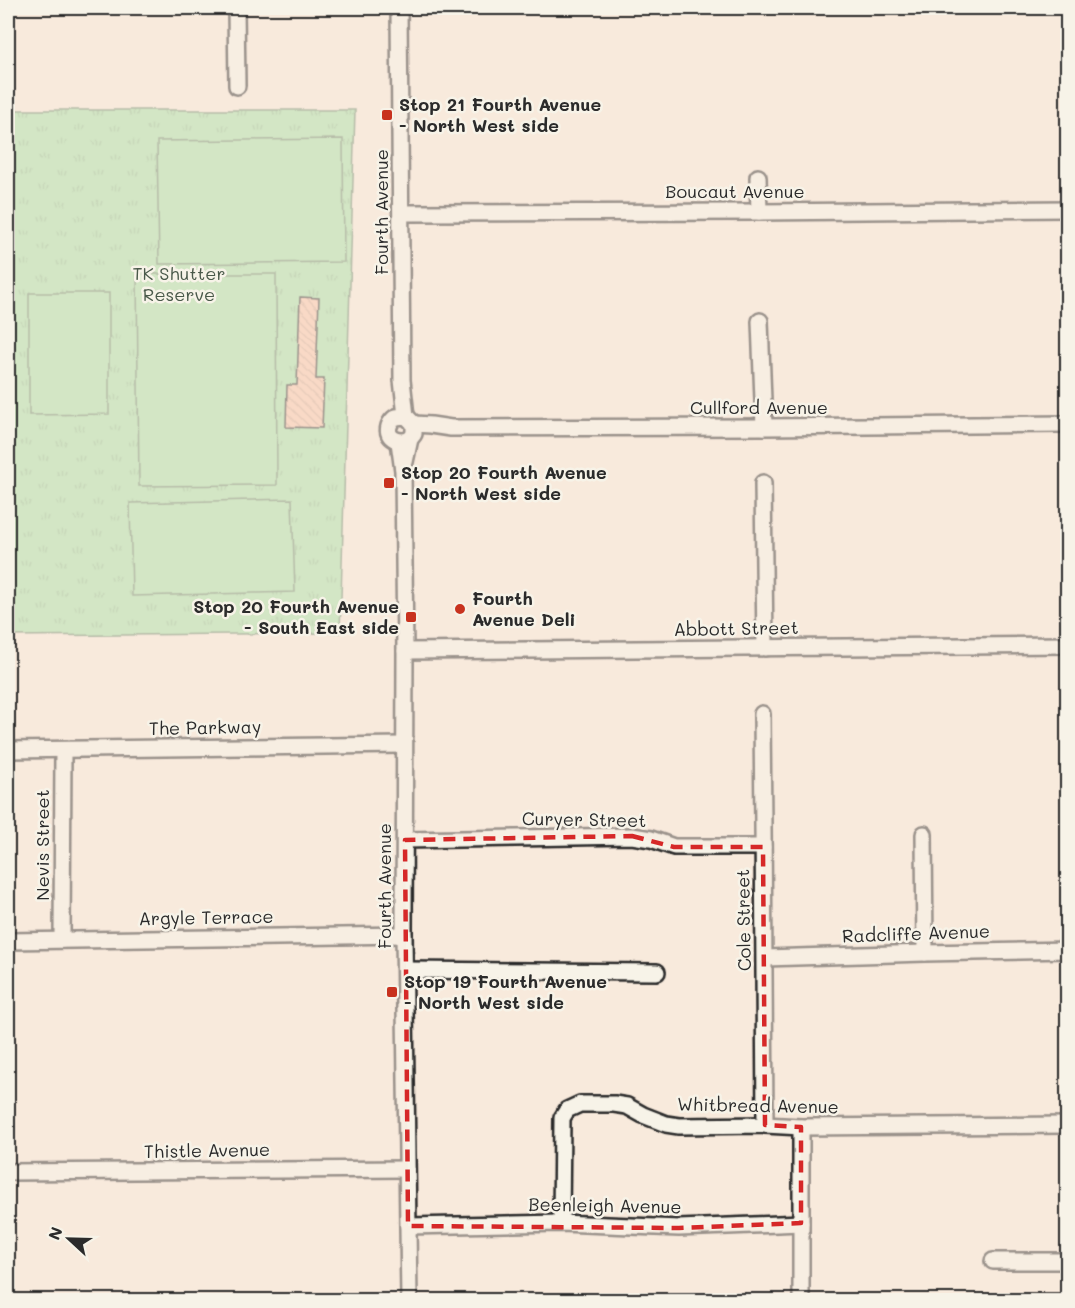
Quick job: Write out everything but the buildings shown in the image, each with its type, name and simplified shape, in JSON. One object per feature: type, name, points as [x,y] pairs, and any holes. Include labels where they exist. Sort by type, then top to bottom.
[{"type":"street","points":[[236,8],[237,86]]},
{"type":"street","name":"Fourth Avenue","points":[[399,8],[402,380],[407,429],[403,471],[404,935],[409,1300]]},
{"type":"street","points":[[758,177],[759,212]]},
{"type":"street","name":"Boucaut Avenue","points":[[402,213],[1068,208]]},
{"type":"street","points":[[760,321],[764,427]]},
{"type":"street","name":"Cullford Avenue","points":[[407,429],[432,424],[451,428],[1068,424]]},
{"type":"street","points":[[763,483],[765,648]]},
{"type":"street","name":"Abbott Street","points":[[405,651],[1068,645]]},
{"type":"street","name":"Cole Street","points":[[762,714],[765,1125]]},
{"type":"street","name":"The Parkway","points":[[8,750],[404,745]]},
{"type":"street","name":"Nevis Street","points":[[62,940],[63,750]]},
{"type":"street","points":[[924,834],[925,953]]},
{"type":"street","name":"Curyer Street","points":[[405,840],[632,836],[651,839],[674,847],[763,847]]},
{"type":"street","name":"Argyle Terrace","points":[[8,941],[404,935]]},
{"type":"street","name":"Radcliffe Avenue","points":[[765,958],[1068,950]]},
{"type":"street","points":[[405,970],[657,972]]},
{"type":"street","name":"Whitbread Avenue","points":[[561,1223],[562,1118],[567,1110],[580,1104],[627,1106],[666,1124],[679,1126],[1068,1125]]},
{"type":"street","points":[[801,1127],[801,1300]]},
{"type":"street","name":"Thistle Avenue","points":[[8,1172],[407,1169]]},
{"type":"street","name":"Beenleigh Avenue","points":[[408,1226],[561,1223],[679,1227],[801,1223]]},
{"type":"street","points":[[993,1262],[1068,1261]]},
{"type":"highlighted area","points":[[632,836],[674,847],[763,847],[765,1125],[801,1127],[801,1223],[679,1228],[408,1226],[405,840]]},
{"type":"green space","name":"TK Shutter Reserve","points":[[8,110],[355,110],[340,633],[8,636]]},
{"type":"green space","points":[[343,139],[344,262],[159,264],[157,141]]},
{"type":"green space","points":[[137,274],[276,274],[277,485],[139,486]]},
{"type":"green space","points":[[29,293],[109,293],[109,414],[29,415]]},
{"type":"green space","points":[[292,499],[295,592],[132,596],[130,503]]},
{"type":"place","name":"Stop 21 Fourth Avenue - North West side","points":[[387,115]]},
{"type":"place","name":"Stop 20 Fourth Avenue - North West side","points":[[389,483]]},
{"type":"place","name":"Fourth Avenue Deli","points":[[460,609]]},
{"type":"place","name":"Stop 20 Fourth Avenue - South East side","points":[[411,617]]},
{"type":"place","name":"Stop 19 Fourth Avenue - North West side","points":[[392,992]]}]
